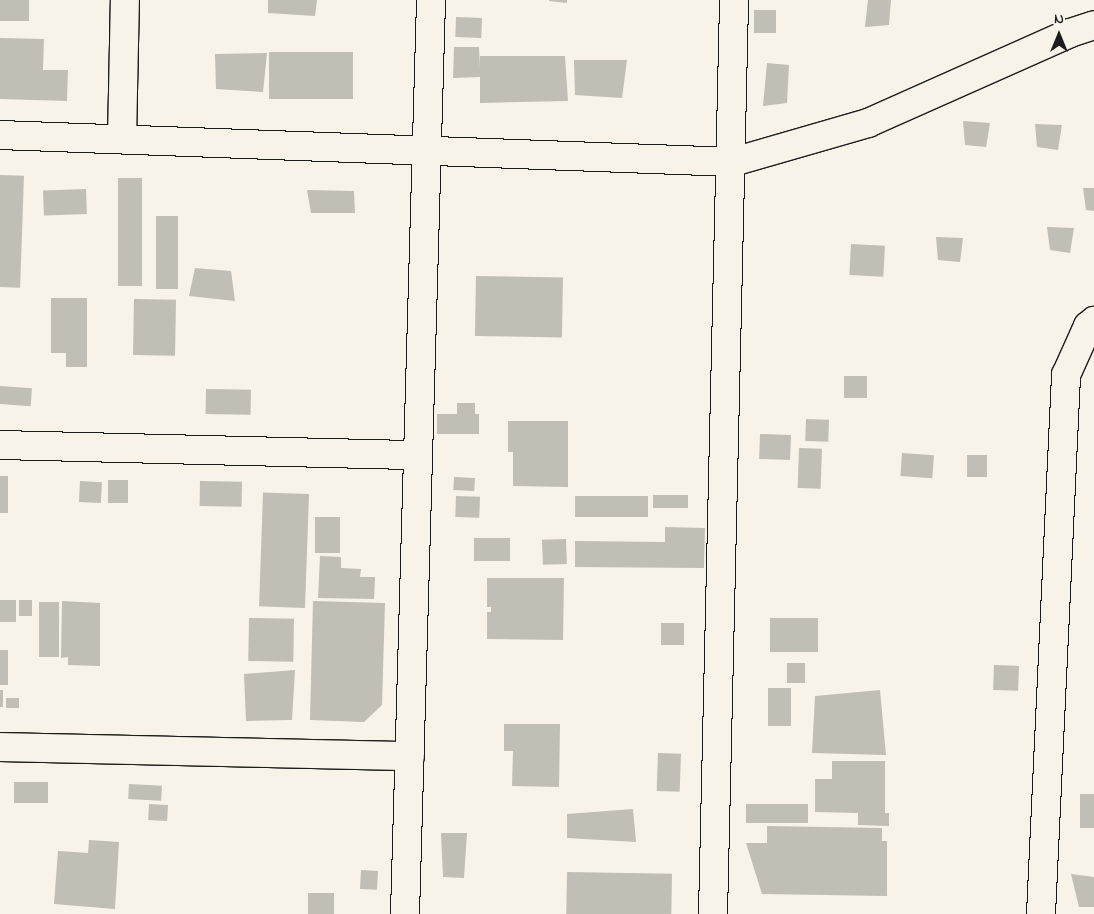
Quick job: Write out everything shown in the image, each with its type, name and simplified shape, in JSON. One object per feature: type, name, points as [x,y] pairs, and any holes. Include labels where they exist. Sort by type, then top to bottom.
[{"type":"street","points":[[122,139],[125,0]]},
{"type":"street","points":[[405,914],[416,455],[431,0]]},
{"type":"street","points":[[713,914],[733,162],[734,0]]},
{"type":"street","points":[[0,135],[733,162],[868,123],[1070,32],[1094,25]]},
{"type":"street","points":[[1041,914],[1066,375],[1088,326],[1094,321]]},
{"type":"street","points":[[0,446],[416,455]]},
{"type":"street","points":[[0,747],[410,756]]},
{"type":"building","points":[[0,0],[29,0],[29,21],[0,21]]},
{"type":"building","points":[[268,0],[317,0],[315,16],[268,13]]},
{"type":"building","points":[[567,0],[567,3],[549,1]]},
{"type":"building","points":[[868,0],[891,0],[889,25],[865,27]]},
{"type":"building","points":[[754,10],[776,10],[776,33],[754,33]]},
{"type":"building","points":[[456,17],[482,18],[481,38],[455,37]]},
{"type":"building","points":[[0,38],[44,39],[43,70],[68,70],[67,101],[0,99]]},
{"type":"building","points":[[454,47],[479,47],[480,68],[480,56],[565,56],[568,101],[480,103],[480,77],[453,78]]},
{"type":"building","points":[[269,52],[353,52],[353,99],[269,99]]},
{"type":"building","points":[[267,53],[263,92],[216,89],[215,54]]},
{"type":"building","points":[[574,60],[627,60],[622,98],[575,95]]},
{"type":"building","points":[[767,63],[789,65],[787,103],[763,106]]},
{"type":"building","points":[[963,121],[990,123],[986,147],[965,145]]},
{"type":"building","points":[[1035,124],[1062,125],[1058,150],[1037,147]]},
{"type":"building","points":[[0,175],[24,176],[20,288],[0,287]]},
{"type":"building","points":[[118,178],[142,178],[142,286],[118,286]]},
{"type":"building","points":[[1083,188],[1094,188],[1094,211],[1086,210]]},
{"type":"building","points":[[86,189],[87,214],[44,215],[43,191]]},
{"type":"building","points":[[307,190],[354,191],[355,213],[311,213]]},
{"type":"building","points":[[156,216],[178,216],[178,289],[156,289]]},
{"type":"building","points":[[1047,227],[1074,228],[1070,253],[1050,250]]},
{"type":"building","points":[[936,237],[963,238],[960,262],[938,260]]},
{"type":"building","points":[[851,244],[885,246],[883,277],[849,275]]},
{"type":"building","points":[[195,268],[231,271],[235,301],[189,296]]},
{"type":"building","points":[[476,276],[563,278],[562,338],[475,336]]},
{"type":"building","points":[[51,298],[87,298],[87,367],[66,367],[66,353],[51,353]]},
{"type":"building","points":[[134,299],[176,300],[175,356],[133,355]]},
{"type":"building","points":[[844,376],[867,376],[867,398],[844,398]]},
{"type":"building","points":[[0,386],[32,388],[31,406],[0,404]]},
{"type":"building","points":[[206,389],[251,390],[251,415],[206,414]]},
{"type":"building","points":[[457,403],[475,403],[475,414],[479,414],[479,434],[437,434],[437,414],[457,414]]},
{"type":"building","points":[[806,419],[829,420],[828,442],[805,441]]},
{"type":"building","points":[[508,421],[568,421],[568,487],[513,486],[513,452],[508,452]]},
{"type":"building","points":[[760,434],[791,435],[790,460],[759,459]]},
{"type":"building","points":[[799,448],[822,449],[821,489],[798,488]]},
{"type":"building","points":[[902,453],[934,455],[932,478],[900,476]]},
{"type":"building","points":[[967,455],[987,455],[987,477],[967,477]]},
{"type":"building","points":[[0,476],[8,476],[8,513],[0,513]]},
{"type":"building","points":[[454,477],[475,478],[474,491],[453,490]]},
{"type":"building","points":[[108,480],[128,480],[128,503],[108,503]]},
{"type":"building","points":[[80,481],[102,482],[101,503],[79,502]]},
{"type":"building","points":[[200,481],[242,482],[242,507],[200,506]]},
{"type":"building","points":[[263,492],[309,494],[305,608],[259,606]]},
{"type":"building","points":[[653,495],[688,495],[688,508],[653,508]]},
{"type":"building","points":[[456,496],[480,497],[479,518],[455,517]]},
{"type":"building","points":[[575,496],[648,496],[648,517],[575,517]]},
{"type":"building","points":[[315,517],[340,517],[340,553],[315,553]]},
{"type":"building","points":[[665,527],[705,528],[704,568],[575,567],[575,541],[665,542]]},
{"type":"building","points":[[474,538],[510,538],[510,561],[474,561]]},
{"type":"building","points":[[566,539],[567,564],[543,565],[542,540]]},
{"type":"building","points":[[320,556],[341,557],[341,568],[361,569],[360,577],[375,577],[374,599],[318,598]]},
{"type":"building","points":[[487,578],[564,578],[563,640],[487,639],[487,612],[491,612],[491,607],[487,607]]},
{"type":"building","points":[[0,600],[16,600],[16,622],[0,622]]},
{"type":"building","points":[[19,600],[32,600],[32,616],[19,616]]},
{"type":"building","points":[[62,601],[100,603],[100,666],[68,665],[68,657],[61,658]]},
{"type":"building","points":[[313,601],[385,603],[382,705],[364,722],[310,720]]},
{"type":"building","points":[[39,602],[59,602],[59,657],[39,657]]},
{"type":"building","points":[[249,618],[294,619],[293,662],[248,661]]},
{"type":"building","points":[[770,618],[818,618],[818,652],[770,652]]},
{"type":"building","points":[[661,623],[684,623],[684,645],[661,645]]},
{"type":"building","points":[[0,650],[8,650],[8,685],[0,685]]},
{"type":"building","points":[[787,663],[805,663],[805,683],[787,683]]},
{"type":"building","points":[[994,665],[1019,666],[1018,691],[993,690]]},
{"type":"building","points":[[295,670],[292,720],[246,721],[244,674]]},
{"type":"building","points":[[768,688],[791,688],[791,726],[768,726]]},
{"type":"building","points":[[0,690],[3,690],[3,707],[0,707]]},
{"type":"building","points":[[880,690],[886,755],[812,753],[815,696]]},
{"type":"building","points":[[6,698],[19,698],[19,708],[6,708]]},
{"type":"building","points":[[504,724],[560,724],[559,787],[512,786],[513,751],[504,751]]},
{"type":"building","points":[[658,753],[681,754],[680,792],[657,791]]},
{"type":"building","points":[[832,761],[885,761],[885,813],[889,813],[889,826],[858,825],[858,813],[815,812],[815,779],[832,779]]},
{"type":"building","points":[[14,782],[48,782],[48,803],[14,803]]},
{"type":"building","points":[[129,784],[162,786],[161,801],[128,799]]},
{"type":"building","points":[[1080,794],[1094,794],[1094,828],[1080,828]]},
{"type":"building","points":[[149,804],[168,805],[167,821],[148,820]]},
{"type":"building","points":[[746,804],[808,804],[808,823],[746,823]]},
{"type":"building","points":[[633,809],[636,842],[567,838],[567,814]]},
{"type":"building","points":[[767,826],[882,828],[882,841],[887,841],[887,896],[762,894],[746,843],[767,843]]},
{"type":"building","points":[[441,833],[467,833],[464,878],[443,877]]},
{"type":"building","points":[[89,840],[119,842],[115,909],[54,904],[58,851],[88,853]]},
{"type":"building","points":[[361,870],[378,871],[377,890],[360,889]]},
{"type":"building","points":[[567,872],[672,874],[671,914],[566,914]]},
{"type":"building","points":[[1071,874],[1094,877],[1094,907],[1079,907]]},
{"type":"building","points":[[308,893],[334,893],[334,914],[308,914]]}]
